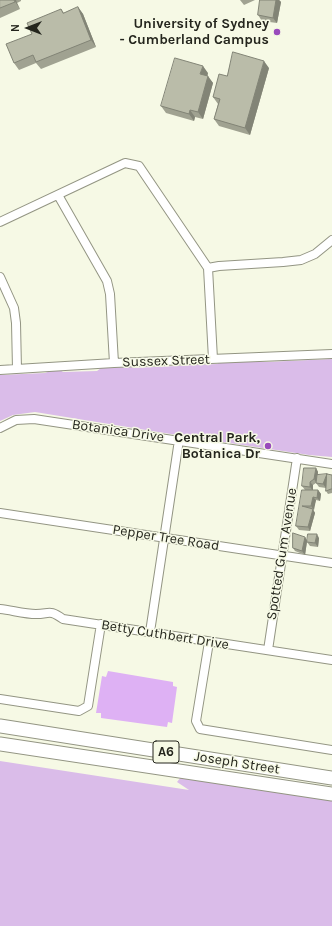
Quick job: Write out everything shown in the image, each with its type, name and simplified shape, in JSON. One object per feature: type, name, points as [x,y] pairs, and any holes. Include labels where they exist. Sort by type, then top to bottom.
[{"type":"highway","name":"Joseph Street","points":[[0,726],[332,778]]},
{"type":"highway","name":"Joseph Street","points":[[0,744],[332,794]]},
{"type":"street","points":[[0,222],[125,163],[139,166],[208,268],[213,359]]},
{"type":"street","points":[[58,195],[107,281],[110,294],[114,363]]},
{"type":"street","points":[[208,268],[301,260],[315,254],[332,240]]},
{"type":"street","points":[[0,277],[14,308],[16,323],[17,369]]},
{"type":"street","name":"Sussex Street","points":[[0,370],[114,363],[332,354]]},
{"type":"street","name":"Botanica Drive","points":[[0,428],[16,420],[34,419],[332,464]]},
{"type":"street","points":[[150,632],[179,440]]},
{"type":"street","name":"Spotted Gum Avenue","points":[[268,650],[297,458]]},
{"type":"street","name":"Pepper Tree Road","points":[[0,513],[332,563]]},
{"type":"street","name":"Betty Cuthbert Drive","points":[[0,608],[36,614],[47,612],[55,614],[63,619],[332,660]]},
{"type":"street","points":[[0,699],[79,711],[88,706],[101,624]]},
{"type":"street","points":[[209,642],[196,721],[200,728],[332,750]]},
{"type":"shaded area","points":[[332,359],[332,457],[309,455],[177,435],[35,412],[13,415],[0,421],[0,375],[45,373],[60,370],[63,372],[97,371],[101,368],[217,364],[221,361],[266,362]]},
{"type":"shaded area","points":[[108,671],[173,682],[173,686],[177,687],[172,723],[168,722],[167,727],[101,718],[101,713],[96,713],[102,676],[106,677]]},
{"type":"shaded area","points":[[0,761],[189,790],[177,782],[181,777],[332,798],[332,926],[0,926]]},
{"type":"building","points":[[0,0],[14,0],[15,2],[0,8]]},
{"type":"building","points":[[260,0],[276,0],[273,18],[258,15]]},
{"type":"building","points":[[78,7],[91,40],[36,62],[33,55],[14,63],[6,44],[32,34],[27,23],[61,9],[63,13]]},
{"type":"building","points":[[233,52],[264,61],[245,128],[214,119],[220,99],[213,97],[219,74],[227,76]]},
{"type":"building","points":[[175,58],[203,66],[200,74],[208,76],[198,112],[190,110],[189,114],[161,106]]},
{"type":"building","points":[[304,468],[316,468],[314,479],[310,482],[310,487],[302,486]]},
{"type":"building","points":[[327,474],[323,484],[316,483],[317,475]]},
{"type":"building","points":[[327,474],[332,475],[332,489],[326,491]]},
{"type":"building","points":[[302,490],[318,490],[317,498],[313,497],[311,506],[302,506],[313,509],[308,527],[296,526]]},
{"type":"building","points":[[293,533],[305,537],[302,551],[293,548]]},
{"type":"building","points":[[308,534],[317,534],[315,543],[307,542]]},
{"type":"place","name":"University of Sydney - Cumberland Campus","points":[[277,32]]},
{"type":"place","name":"Central Park, Botanica Dr","points":[[268,446]]}]
